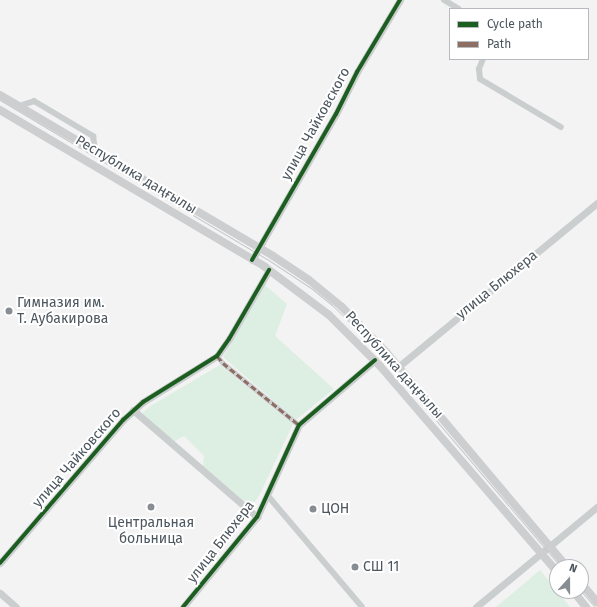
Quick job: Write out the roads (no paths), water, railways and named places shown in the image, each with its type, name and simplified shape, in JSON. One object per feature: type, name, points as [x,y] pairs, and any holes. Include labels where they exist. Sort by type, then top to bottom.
[{"type":"main road","name":"Республика даңғылы","points":[[0,95],[259,248],[309,280],[342,307],[386,352],[560,559]]},
{"type":"main road","name":"Республика даңғылы","points":[[0,110],[269,270],[329,315],[375,360],[549,562]]},
{"type":"main road","points":[[589,592],[597,602]]},
{"type":"main road","points":[[580,599],[586,607]]},
{"type":"street","name":"улица Чайковского","points":[[252,260],[336,114],[357,72],[400,0]]},
{"type":"street","points":[[444,0],[458,8]]},
{"type":"street","points":[[483,60],[479,69],[480,79],[561,127]]},
{"type":"street","points":[[19,106],[34,101],[93,136],[95,151]]},
{"type":"street","name":"улица Блюхера","points":[[398,367],[597,203]]},
{"type":"street","name":"улица Чайковского","points":[[0,563],[133,410],[217,356],[229,339],[269,270]]},
{"type":"street","points":[[217,356],[223,363],[300,425]]},
{"type":"street","name":"улица Блюхера","points":[[183,607],[257,518],[300,425],[375,360]]},
{"type":"street","points":[[133,410],[257,518]]},
{"type":"street","points":[[268,496],[362,607]]},
{"type":"street","points":[[476,607],[597,507]]},
{"type":"street","points":[[0,593],[16,607]]},
{"type":"tram line","points":[[0,100],[270,261],[311,288],[332,305],[366,338],[554,559]]},
{"type":"tram line","points":[[588,599],[595,607]]},
{"type":"place","name":"Гимназия им. Т. Аубакирова","points":[[9,311]]},
{"type":"place","name":"Центральная больница","points":[[151,507]]},
{"type":"place","name":"ЦОН","points":[[313,509]]},
{"type":"place","name":"СШ 11","points":[[355,567]]}]
